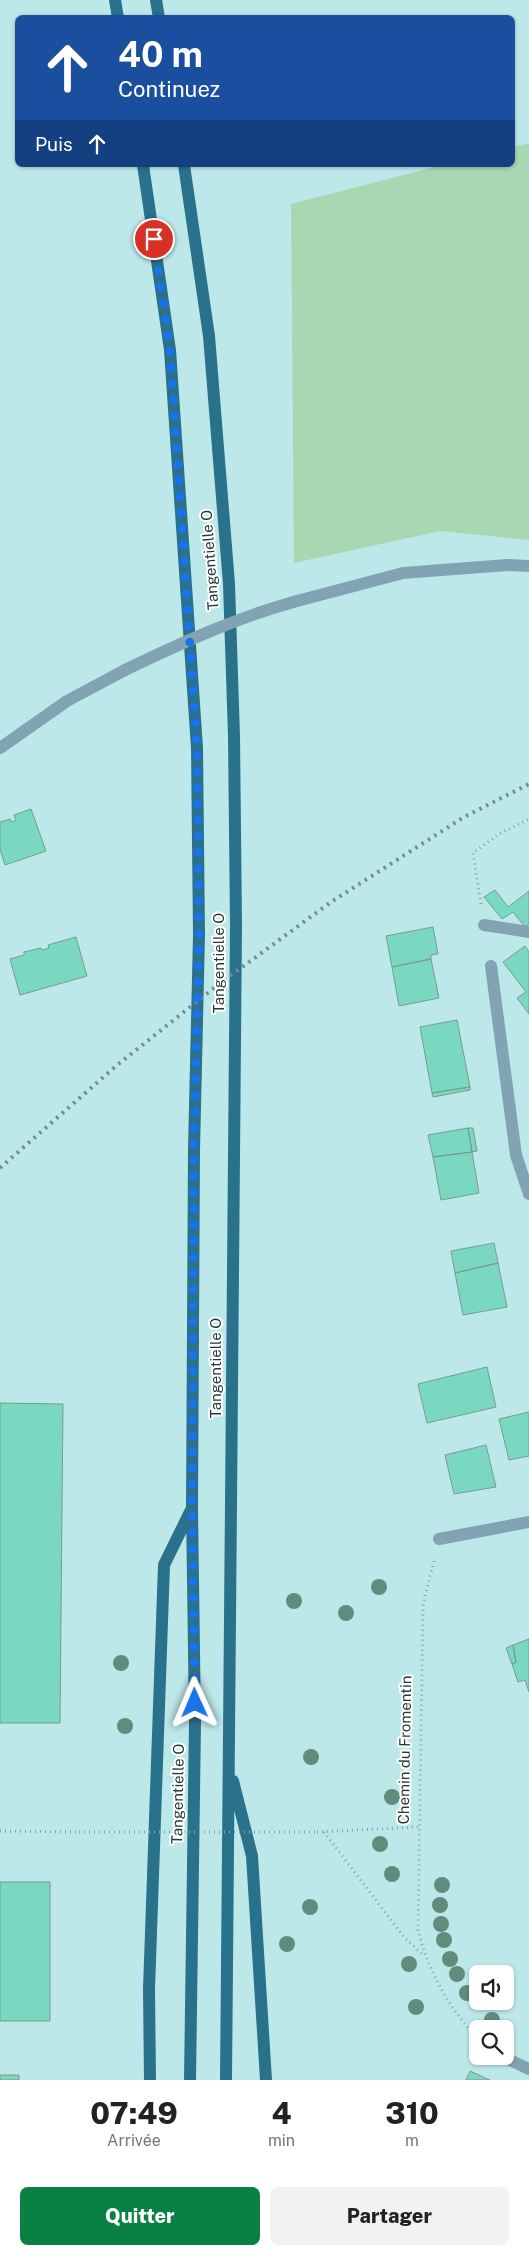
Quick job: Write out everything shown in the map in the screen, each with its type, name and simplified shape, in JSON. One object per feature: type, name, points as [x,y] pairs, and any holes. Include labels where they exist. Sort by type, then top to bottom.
[{"type":"main road","points":[[115,0],[118,15]]},
{"type":"main road","points":[[156,0],[158,15]]},
{"type":"main road","name":"Tangentielle O","points":[[144,167],[170,350],[197,748],[199,935],[194,1150],[192,1508],[195,1722],[190,2080]]},
{"type":"main road","name":"Tangentielle O","points":[[184,167],[209,336],[229,584],[233,717],[236,925],[229,1764]]},
{"type":"main road","points":[[150,2080],[149,1989],[164,1565],[192,1508]]},
{"type":"main road","points":[[226,2080],[229,1764]]},
{"type":"main road","points":[[229,1764],[252,1856],[266,2080]]},
{"type":"street","points":[[0,748],[67,701],[125,670],[171,647],[273,608],[404,573],[507,565],[529,566]]},
{"type":"street","points":[[484,925],[529,932]]},
{"type":"street","points":[[491,966],[516,1155],[529,1194]]},
{"type":"street","points":[[439,1539],[529,1522]]},
{"type":"street","points":[[514,2062],[529,2069]]},
{"type":"path","points":[[484,925],[474,853],[499,834],[529,819]]},
{"type":"path","name":"Chemin du Fromentin","points":[[439,1539],[423,1604],[418,1930],[424,1955],[454,2010],[469,2028]]},
{"type":"path","points":[[0,1831],[324,1832],[419,1827]]},
{"type":"path","points":[[324,1832],[404,1937],[424,1955]]},
{"type":"green space","points":[[529,143],[529,540],[440,531],[294,563],[291,204],[434,167],[515,167],[515,146]]},
{"type":"building","points":[[31,809],[46,851],[5,865],[0,849],[0,822],[10,819],[11,822],[16,820],[14,815]]},
{"type":"building","points":[[495,890],[508,907],[529,891],[529,924],[525,927],[513,912],[502,919],[484,897]]},
{"type":"building","points":[[433,927],[438,954],[431,955],[431,959],[392,967],[386,936]]},
{"type":"building","points":[[76,937],[87,976],[20,995],[10,959],[24,955],[24,952],[49,948],[48,945]]},
{"type":"building","points":[[525,946],[529,952],[529,1014],[517,998],[526,992],[503,962]]},
{"type":"building","points":[[431,959],[439,998],[399,1006],[392,967]]},
{"type":"building","points":[[457,1020],[470,1087],[432,1093],[420,1027]]},
{"type":"building","points":[[470,1087],[470,1090],[433,1097],[432,1093]]},
{"type":"building","points":[[468,1128],[472,1152],[433,1157],[428,1135]]},
{"type":"building","points":[[468,1128],[473,1128],[477,1151],[472,1152]]},
{"type":"building","points":[[472,1152],[479,1193],[441,1200],[433,1157]]},
{"type":"building","points":[[494,1243],[498,1263],[455,1273],[451,1251]]},
{"type":"building","points":[[498,1263],[507,1307],[463,1315],[455,1273]]},
{"type":"building","points":[[487,1367],[496,1407],[427,1423],[418,1384]]},
{"type":"building","points":[[0,1403],[63,1404],[60,1723],[0,1723]]},
{"type":"building","points":[[529,1412],[529,1456],[509,1460],[499,1419]]},
{"type":"building","points":[[486,1445],[496,1487],[454,1494],[445,1455]]},
{"type":"building","points":[[529,1639],[529,1692],[525,1680],[518,1682],[512,1664],[516,1662],[513,1645]]},
{"type":"building","points":[[513,1645],[516,1662],[512,1664],[506,1648]]},
{"type":"building","points":[[0,1882],[50,1882],[50,2021],[0,2021]]},
{"type":"building","points":[[470,2071],[490,2080],[466,2080]]},
{"type":"building","points":[[0,2075],[19,2075],[19,2080],[0,2080]]},
{"type":"railway","points":[[0,1168],[116,1066],[219,984],[331,902],[464,817],[529,784]]},
{"type":"route","points":[[154,239],[170,350],[197,748],[199,935],[194,1150],[192,1508],[195,1703]]}]
